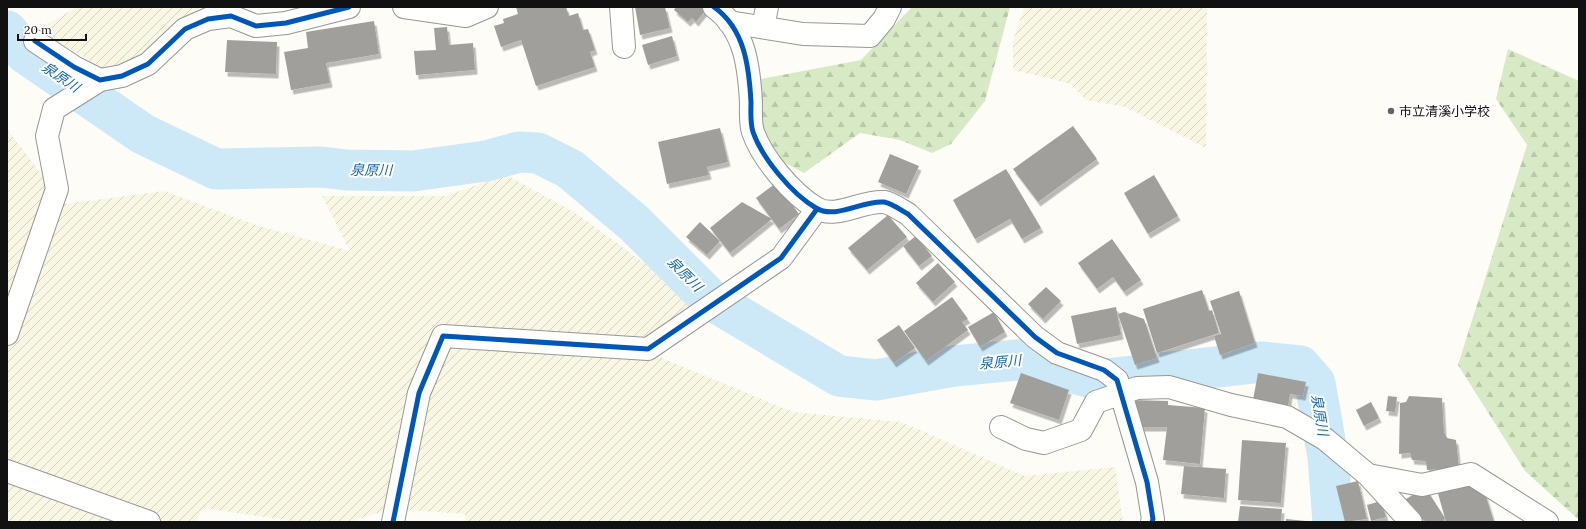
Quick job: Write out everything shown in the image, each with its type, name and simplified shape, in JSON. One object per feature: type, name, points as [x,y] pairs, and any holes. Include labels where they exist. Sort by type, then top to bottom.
[{"type":"street","points":[[7,334],[57,189],[47,136],[54,109],[100,80],[122,76],[148,64],[185,29],[208,19],[231,16],[256,26],[286,23],[349,7]]},
{"type":"street","points":[[404,7],[466,16],[487,7]]},
{"type":"street","points":[[621,7],[624,47]]},
{"type":"street","points":[[721,14],[765,17],[803,34],[870,36],[884,19],[890,7]]},
{"type":"street","points":[[721,14],[735,29],[746,55],[752,131],[768,161],[798,195],[817,209],[837,212],[862,204],[885,202],[908,214],[1035,336],[1057,353],[1104,370],[1117,380],[1147,482],[1153,519],[1152,522]]},
{"type":"street","points":[[35,41],[74,67],[100,80]]},
{"type":"street","points":[[393,522],[419,393],[443,336],[648,349],[781,258],[817,209]]},
{"type":"street","points":[[1001,427],[1026,439],[1044,443],[1081,430],[1096,402],[1137,388],[1169,387],[1231,405],[1287,417],[1325,439],[1368,475],[1411,522]]},
{"type":"street","points":[[7,471],[149,522]]},
{"type":"street","points":[[1368,475],[1422,485],[1471,474],[1547,522]]},
{"type":"shaded area","points":[[78,7],[199,7],[202,15],[122,80],[37,29]]},
{"type":"shaded area","points":[[1024,7],[1207,7],[1206,148],[1125,107],[1086,100],[1071,84],[1013,70],[1013,41]]},
{"type":"shaded area","points":[[7,129],[64,204],[164,191],[259,226],[350,251],[322,196],[445,196],[506,175],[574,212],[708,309],[647,352],[793,412],[901,422],[1025,476],[1115,467],[1123,522],[466,522],[465,514],[391,509],[349,522],[299,522],[203,508],[196,522],[7,522]]},
{"type":"green space","points":[[912,7],[1010,7],[985,101],[951,144],[932,153],[900,140],[860,133],[804,173],[778,159],[761,131],[761,79],[861,60]]},
{"type":"green space","points":[[1508,49],[1579,81],[1579,520],[1525,471],[1458,365],[1527,145],[1496,99]]},
{"type":"building","points":[[516,7],[566,7],[569,16],[578,13],[583,30],[588,29],[595,50],[590,52],[595,67],[536,86],[521,40],[501,47],[494,26],[504,23],[503,19],[518,14]]},
{"type":"building","points":[[635,7],[665,7],[670,28],[640,35]]},
{"type":"building","points":[[676,7],[702,7],[706,10],[696,22],[692,18],[688,22],[674,10]]},
{"type":"building","points":[[374,21],[379,54],[326,63],[330,83],[291,90],[284,52],[308,48],[306,32]]},
{"type":"building","points":[[447,27],[449,45],[473,43],[475,70],[416,75],[414,51],[436,50],[434,28]]},
{"type":"building","points":[[672,36],[677,56],[648,65],[642,45]]},
{"type":"building","points":[[227,40],[277,42],[276,74],[225,72]]},
{"type":"building","points":[[1073,126],[1097,159],[1038,202],[1013,169]]},
{"type":"building","points":[[720,128],[728,162],[707,167],[709,175],[667,184],[658,142]]},
{"type":"building","points":[[890,154],[919,166],[906,194],[878,182]]},
{"type":"building","points":[[1006,169],[1041,228],[1022,239],[1010,219],[975,239],[953,200]]},
{"type":"building","points":[[1154,175],[1178,216],[1148,234],[1124,193]]},
{"type":"building","points":[[776,183],[799,214],[779,229],[756,198]]},
{"type":"building","points":[[742,202],[772,219],[730,253],[710,228]]},
{"type":"building","points":[[888,215],[907,237],[867,270],[848,248]]},
{"type":"building","points":[[700,222],[720,241],[707,255],[686,237]]},
{"type":"building","points":[[916,236],[932,256],[919,266],[903,246]]},
{"type":"building","points":[[1112,239],[1141,280],[1124,292],[1113,277],[1097,289],[1078,263]]},
{"type":"building","points":[[938,263],[955,282],[933,302],[916,283]]},
{"type":"building","points":[[1046,287],[1061,301],[1043,319],[1028,304]]},
{"type":"building","points":[[1202,290],[1209,311],[1212,310],[1219,333],[1157,353],[1143,309]]},
{"type":"building","points":[[1239,291],[1255,343],[1220,355],[1214,336],[1221,334],[1210,301]]},
{"type":"building","points":[[952,297],[968,319],[962,322],[968,330],[926,361],[904,331]]},
{"type":"building","points":[[1116,307],[1121,335],[1077,344],[1071,316]]},
{"type":"building","points":[[994,312],[1005,332],[980,347],[968,327]]},
{"type":"building","points":[[1124,312],[1144,319],[1157,358],[1135,365],[1118,314]]},
{"type":"building","points":[[899,325],[915,348],[894,363],[877,340]]},
{"type":"building","points":[[1021,373],[1069,390],[1059,420],[1010,403]]},
{"type":"building","points":[[1258,373],[1306,382],[1303,396],[1290,394],[1288,407],[1253,400]]},
{"type":"building","points":[[1388,396],[1397,397],[1395,412],[1386,411]]},
{"type":"building","points":[[1409,396],[1442,398],[1444,432],[1447,438],[1456,440],[1459,468],[1427,470],[1426,461],[1412,460],[1410,453],[1399,454],[1400,403],[1406,402]]},
{"type":"building","points":[[1132,400],[1168,401],[1168,405],[1205,408],[1200,464],[1163,460],[1167,427],[1132,427]]},
{"type":"building","points":[[1371,402],[1379,418],[1364,426],[1356,410]]},
{"type":"building","points":[[1242,440],[1286,443],[1281,503],[1238,500]]},
{"type":"building","points":[[1184,466],[1226,469],[1224,498],[1181,494]]},
{"type":"building","points":[[1358,481],[1367,519],[1345,522],[1336,486]]},
{"type":"building","points":[[1469,481],[1483,487],[1494,522],[1446,522],[1437,490]]},
{"type":"building","points":[[1425,487],[1445,518],[1443,522],[1426,522],[1403,501]]},
{"type":"building","points":[[1381,501],[1386,517],[1371,521],[1367,505]]},
{"type":"building","points":[[1240,506],[1282,509],[1281,522],[1238,522]]},
{"type":"building","points":[[1286,519],[1306,521],[1306,522],[1286,522]]},
{"type":"waterway","name":"泉原川","points":[[7,31],[25,53],[143,134],[216,169],[322,167],[346,170],[413,171],[486,161],[519,152],[538,153],[570,169],[634,223],[710,299],[839,376],[876,380],[954,366],[1027,359],[1098,380],[1262,362],[1300,366],[1315,383],[1328,457],[1333,522]]},
{"type":"cycle path","points":[[35,41],[74,67],[100,80],[122,76],[148,64],[185,29],[208,19],[231,16],[256,26],[286,23],[349,7]]},
{"type":"cycle path","points":[[714,7],[733,26],[739,37],[747,62],[751,102],[751,125],[757,142],[771,164],[797,194],[816,208],[832,212],[876,202],[884,202],[893,205],[908,214],[1035,337],[1057,353],[1104,370],[1117,380],[1147,482],[1153,519],[1152,522]]},
{"type":"cycle path","points":[[393,522],[419,393],[443,336],[648,349],[781,258],[817,209]]},
{"type":"place","name":"市立清溪小学校","points":[[1391,111]]}]
